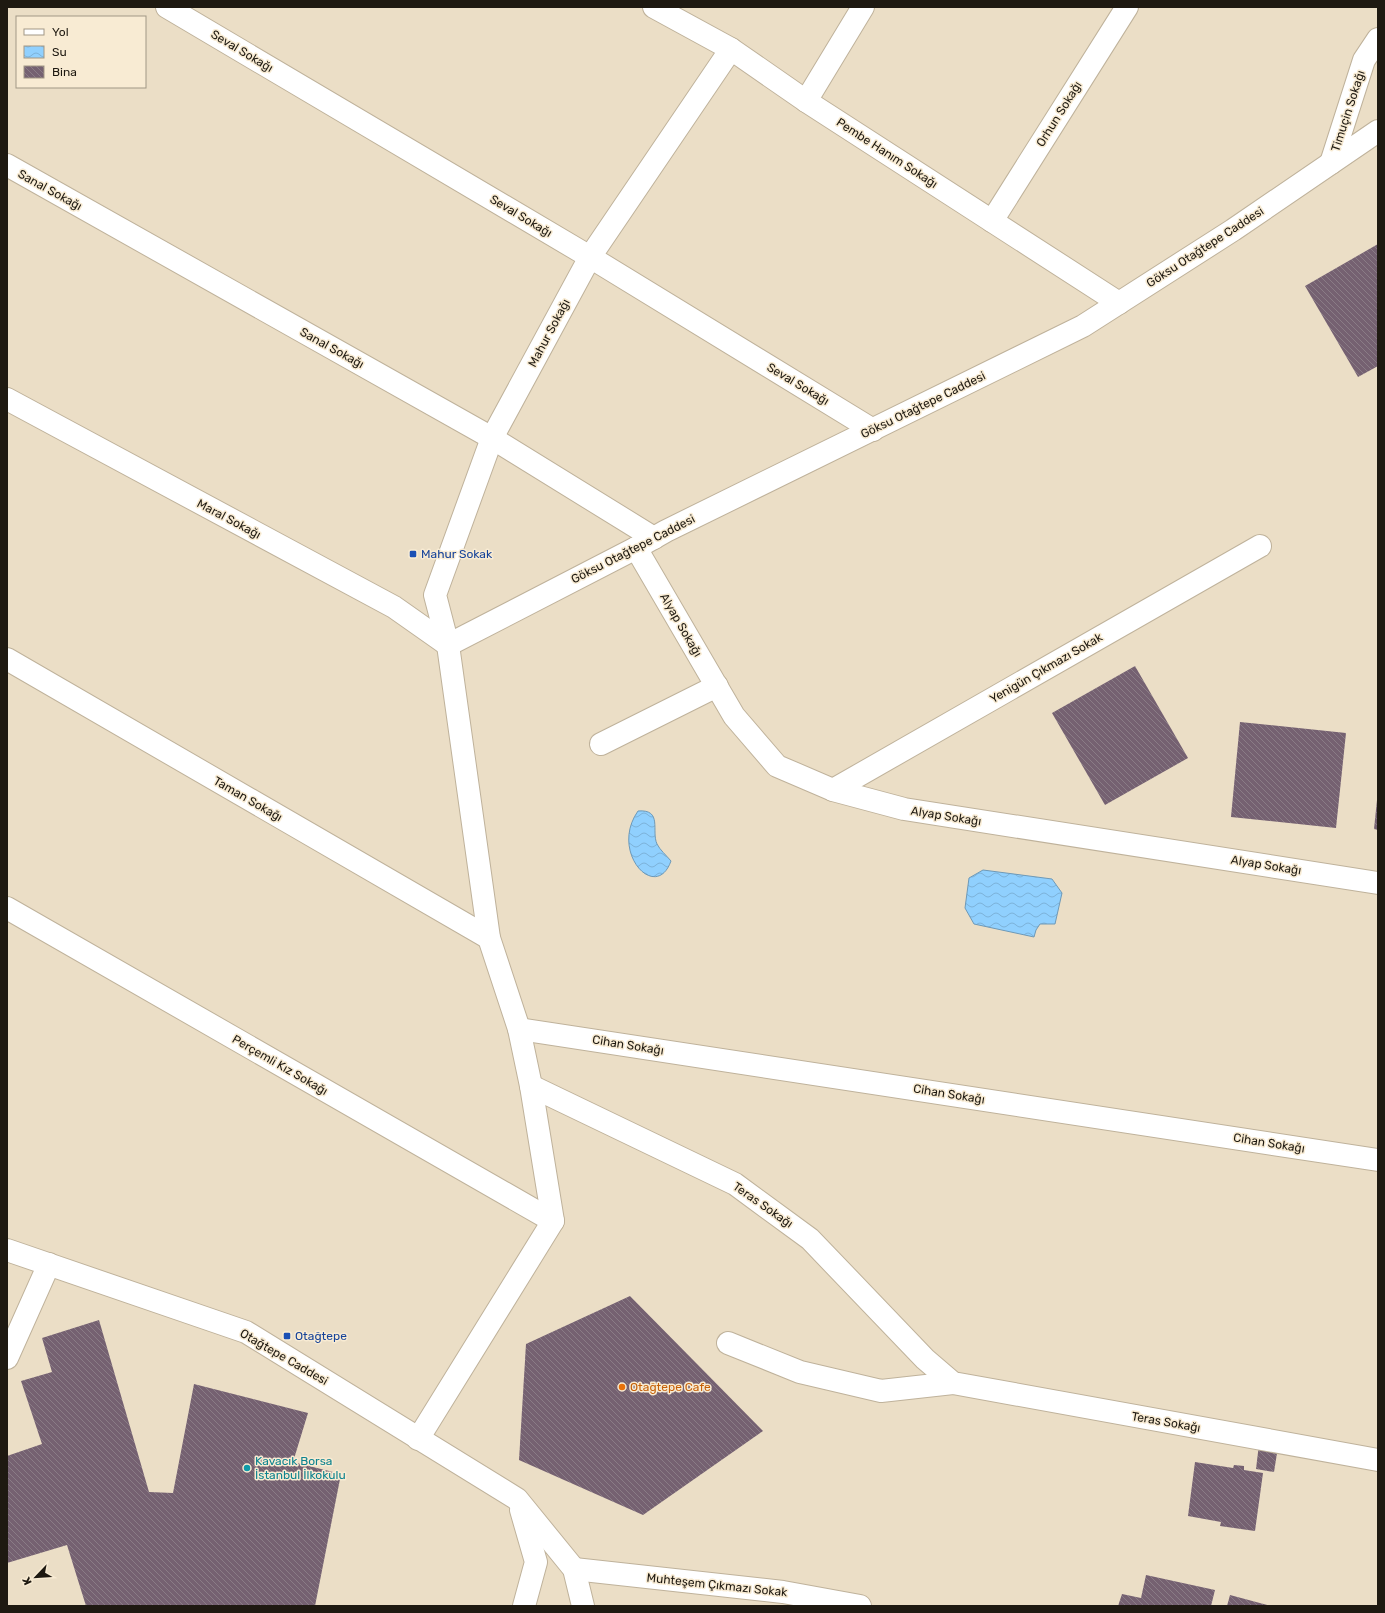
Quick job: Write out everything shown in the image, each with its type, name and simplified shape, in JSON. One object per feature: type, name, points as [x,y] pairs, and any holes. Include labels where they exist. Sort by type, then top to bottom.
[{"type":"street","name":"Seval Sokağı","points":[[167,7],[590,257],[873,430]]},
{"type":"street","name":"Pembe Hanım Sokağı","points":[[654,7],[731,49],[806,101],[1119,303]]},
{"type":"street","points":[[806,101],[863,7]]},
{"type":"street","name":"Orhun Sokağı","points":[[992,221],[1126,7]]},
{"type":"street","name":"Timuçin Sokağı","points":[[1330,163],[1364,60],[1378,38]]},
{"type":"street","name":"Mahur Sokağı","points":[[553,1221],[532,1086],[519,1029],[489,938],[448,645],[435,595],[492,438],[590,257],[731,49]]},
{"type":"street","name":"Göksu Otağtepe Caddesi","points":[[448,645],[645,543],[1083,326],[1233,230],[1378,131]]},
{"type":"street","name":"Sanal Sokağı","points":[[7,165],[492,438],[645,543]]},
{"type":"street","name":"Maral Sokağı","points":[[7,399],[394,607],[448,645]]},
{"type":"street","name":"Alyap Sokağı","points":[[645,543],[717,686],[734,716],[777,766],[833,790],[904,809],[1378,883]]},
{"type":"street","name":"Yenigün Çıkmazı Sokak","points":[[833,790],[1260,546]]},
{"type":"street","name":"Taman Sokağı","points":[[7,659],[489,938]]},
{"type":"street","points":[[602,744],[717,686]]},
{"type":"street","name":"Perçemli Kız Sokağı","points":[[7,908],[553,1221]]},
{"type":"street","name":"Cihan Sokağı","points":[[519,1029],[1378,1160]]},
{"type":"street","name":"Teras Sokağı","points":[[532,1086],[735,1184],[810,1238],[925,1359],[953,1383]]},
{"type":"street","points":[[418,1438],[553,1221]]},
{"type":"street","name":"Otağtepe Caddesi","points":[[7,1250],[246,1332],[517,1499],[574,1569]]},
{"type":"street","points":[[7,1358],[49,1264]]},
{"type":"street","name":"Teras Sokağı","points":[[728,1343],[800,1372],[881,1391],[953,1383],[1378,1460]]},
{"type":"street","points":[[517,1499],[536,1562],[524,1606]]},
{"type":"street","points":[[574,1569],[583,1606]]},
{"type":"street","name":"Muhteşem Çıkmazı Sokak","points":[[574,1569],[783,1592],[860,1606]]},
{"type":"water","points":[[638,811],[646,811],[651,813],[655,822],[655,839],[657,844],[671,861],[664,873],[655,877],[646,874],[638,867],[632,856],[629,842],[630,827]]},
{"type":"water","points":[[983,870],[1052,879],[1062,893],[1055,924],[1040,924],[1034,937],[974,924],[965,908],[969,878]]},
{"type":"building","points":[[1378,244],[1378,366],[1358,377],[1305,286]]},
{"type":"building","points":[[1135,666],[1188,758],[1105,805],[1052,713]]},
{"type":"building","points":[[1240,722],[1346,733],[1336,828],[1231,817]]},
{"type":"building","points":[[1378,800],[1378,830],[1374,829]]},
{"type":"building","name":"Otağtepe Cafe","points":[[630,1296],[763,1431],[643,1515],[519,1460],[526,1344]]},
{"type":"building","name":"Kavacık Borsa İstanbul İlkokulu","points":[[99,1320],[149,1492],[173,1493],[194,1384],[308,1413],[293,1462],[341,1474],[315,1606],[86,1606],[67,1545],[7,1563],[7,1456],[42,1444],[21,1381],[52,1372],[42,1338]]},
{"type":"building","points":[[1259,1444],[1278,1447],[1274,1472],[1256,1469]]},
{"type":"building","points":[[1195,1462],[1233,1468],[1234,1465],[1244,1466],[1244,1470],[1263,1473],[1255,1531],[1220,1526],[1221,1522],[1188,1516]]},
{"type":"building","points":[[1146,1575],[1215,1590],[1211,1606],[1118,1606],[1122,1594],[1141,1598]]},
{"type":"building","points":[[1230,1595],[1271,1606],[1227,1606]]},
{"type":"place","name":"Mahur Sokak","points":[[413,554]]},
{"type":"place","name":"Otağtepe","points":[[287,1336]]},
{"type":"place","name":"Otağtepe Cafe","points":[[622,1387]]},
{"type":"place","name":"Kavacık Borsa İstanbul İlkokulu","points":[[247,1468]]}]
